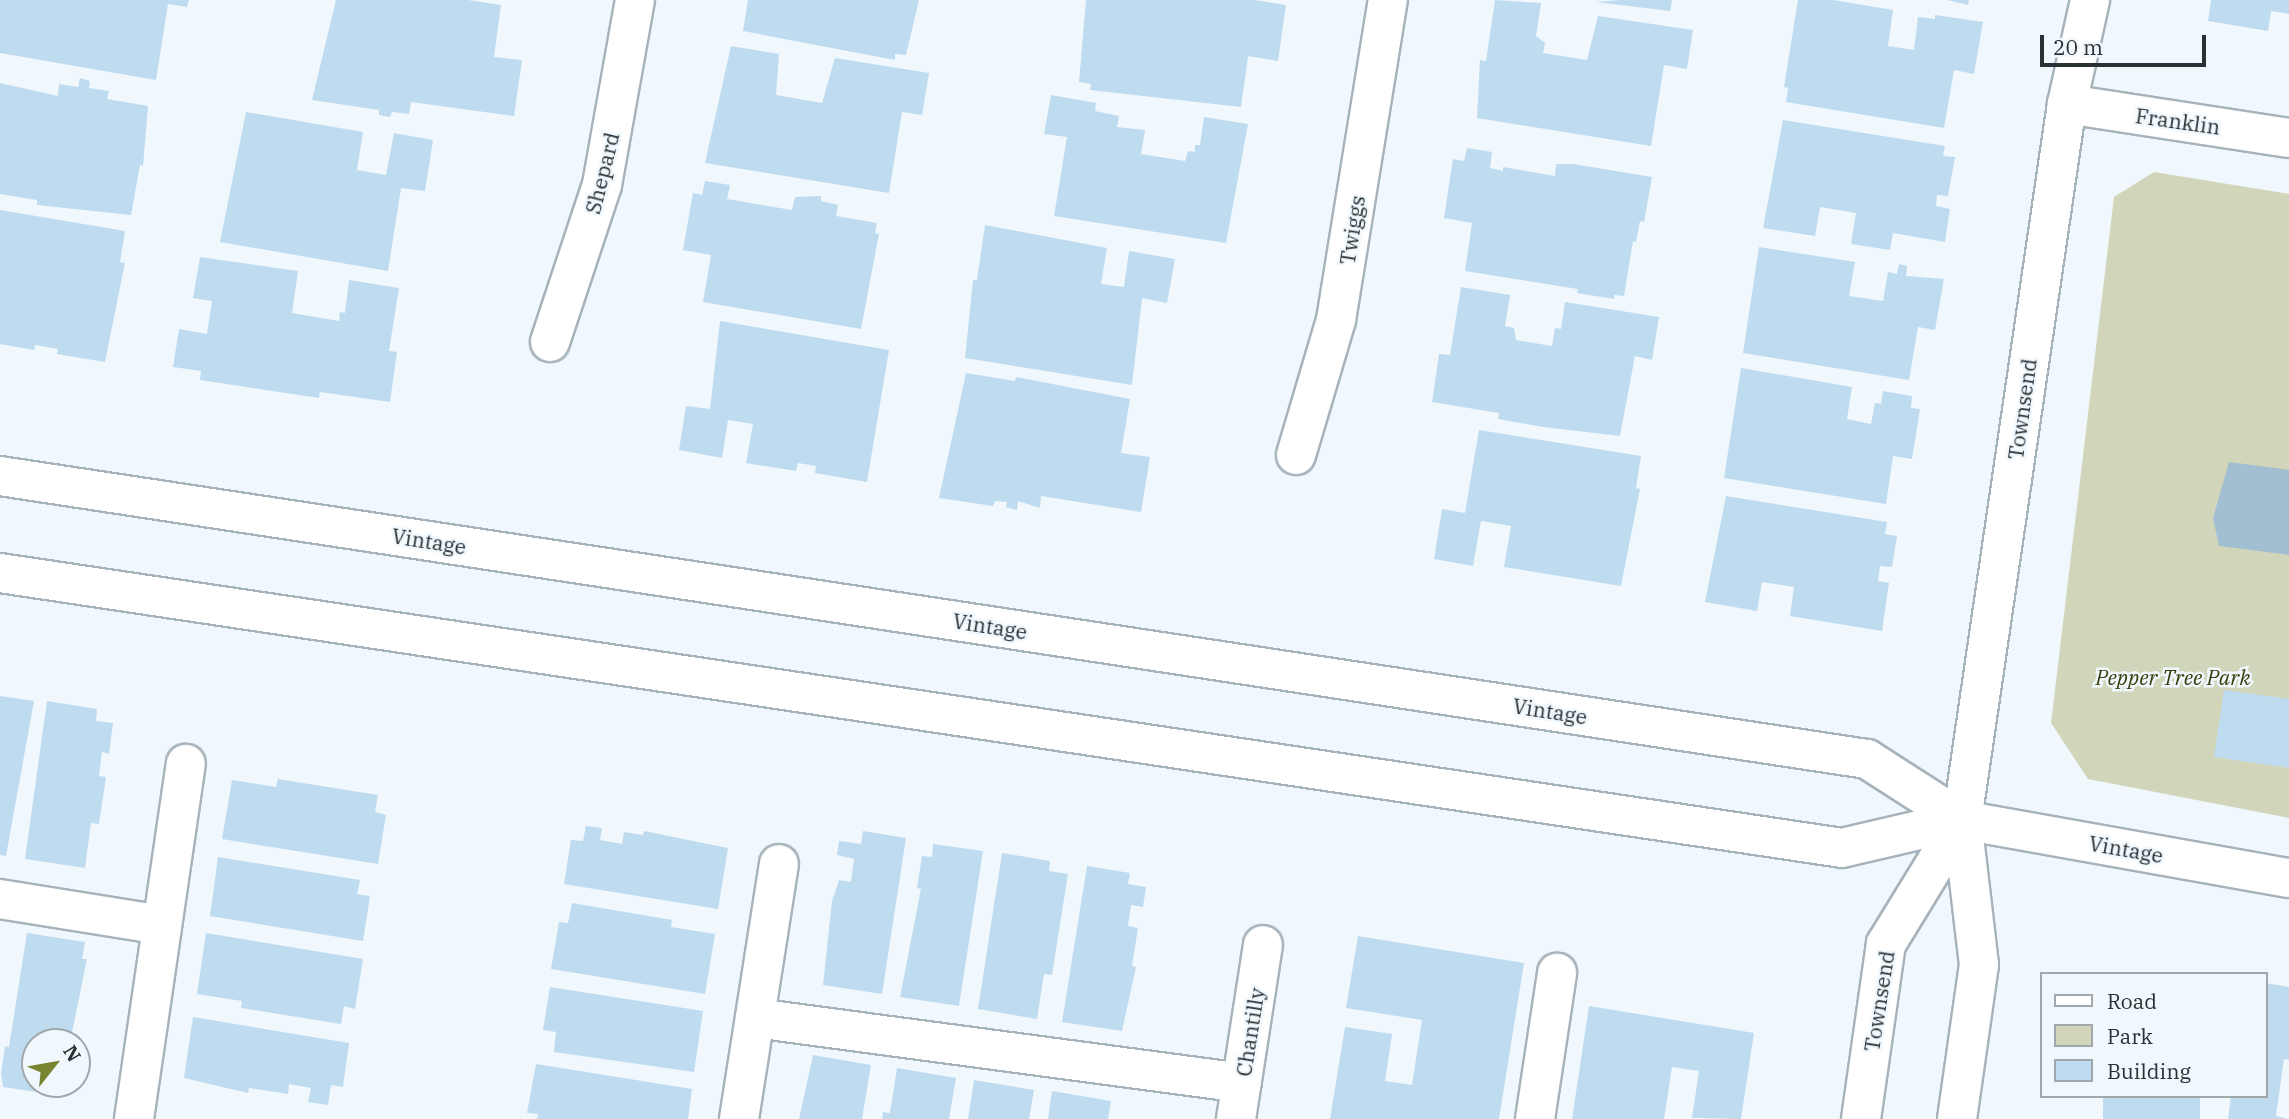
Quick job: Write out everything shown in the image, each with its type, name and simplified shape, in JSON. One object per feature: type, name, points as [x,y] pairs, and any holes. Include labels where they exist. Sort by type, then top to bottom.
[{"type":"street","name":"Shepard","points":[[550,342],[602,185],[635,0]]},
{"type":"street","name":"Twiggs","points":[[1296,456],[1336,320],[1388,0]]},
{"type":"street","name":"Townsend","points":[[1957,1119],[1979,965],[1962,820],[2067,104],[2090,0]]},
{"type":"street","name":"Franklin","points":[[2067,104],[2289,138]]},
{"type":"street","name":"Vintage","points":[[0,476],[1867,759],[1962,820],[2289,878]]},
{"type":"street","name":"Vintage","points":[[0,573],[1842,848],[1962,820]]},
{"type":"street","points":[[134,1119],[186,764]]},
{"type":"street","name":"Townsend","points":[[1861,1119],[1886,944],[1962,820]]},
{"type":"street","points":[[739,1119],[779,864]]},
{"type":"street","points":[[0,899],[162,925]]},
{"type":"street","name":"Chantilly","points":[[1239,1101],[1264,945]]},
{"type":"street","points":[[1535,1119],[1557,973]]},
{"type":"street","points":[[755,1018],[1239,1101]]},
{"type":"green space","name":"Pepper Tree Park","points":[[2154,172],[2289,194],[2289,818],[2088,779],[2051,723],[2114,197]]},
{"type":"water","points":[[2229,462],[2289,470],[2289,555],[2219,546],[2213,518]]},
{"type":"building","points":[[0,0],[189,0],[187,7],[168,4],[156,80],[0,53]]},
{"type":"building","points":[[336,0],[468,0],[501,5],[494,57],[522,60],[514,116],[411,102],[409,114],[392,112],[390,117],[379,115],[379,110],[312,100]]},
{"type":"building","points":[[748,0],[919,0],[906,55],[895,54],[895,60],[743,31]]},
{"type":"building","points":[[1086,0],[1254,0],[1286,5],[1278,61],[1248,56],[1241,107],[1090,90],[1091,84],[1079,82]]},
{"type":"building","points":[[1495,0],[1541,3],[1536,36],[1545,43],[1543,53],[1587,60],[1598,16],[1693,30],[1687,69],[1664,65],[1651,146],[1477,118],[1480,60],[1486,61]]},
{"type":"building","points":[[1672,0],[1670,11],[1596,2]]},
{"type":"building","points":[[1798,0],[1833,0],[1893,10],[1888,46],[1914,50],[1918,17],[1935,19],[1935,15],[1983,22],[1974,74],[1954,70],[1944,128],[1786,102],[1788,88],[1784,87]]},
{"type":"building","points":[[1947,0],[1969,0],[1968,5]]},
{"type":"building","points":[[2211,0],[2289,0],[2289,14],[2271,11],[2268,31],[2208,21]]},
{"type":"building","points":[[731,46],[779,54],[776,95],[822,103],[835,58],[929,73],[922,115],[902,112],[889,193],[705,163]]},
{"type":"building","points":[[80,78],[90,81],[89,88],[109,91],[107,99],[148,106],[143,166],[140,165],[131,215],[37,205],[37,200],[0,194],[0,83],[58,96],[59,84],[78,87]]},
{"type":"building","points":[[1051,95],[1096,103],[1095,111],[1119,116],[1117,127],[1145,130],[1141,154],[1185,161],[1188,151],[1195,152],[1195,145],[1200,145],[1204,117],[1248,124],[1226,243],[1054,216],[1067,137],[1044,134]]},
{"type":"building","points":[[246,112],[363,132],[357,170],[386,175],[394,133],[433,140],[425,191],[401,188],[388,271],[220,242]]},
{"type":"building","points":[[1783,120],[1945,146],[1943,156],[1955,157],[1948,196],[1937,195],[1936,206],[1950,209],[1945,242],[1893,233],[1890,250],[1851,244],[1856,213],[1820,207],[1815,236],[1763,228]]},
{"type":"building","points":[[1467,148],[1492,152],[1490,168],[1503,171],[1503,167],[1555,176],[1556,164],[1573,164],[1652,177],[1644,222],[1640,221],[1636,242],[1633,241],[1624,296],[1614,295],[1614,299],[1577,293],[1578,289],[1465,271],[1472,223],[1444,218],[1453,159],[1464,161]]},
{"type":"building","points":[[705,181],[730,185],[727,199],[792,210],[795,197],[821,196],[821,201],[838,205],[836,216],[877,223],[875,233],[879,234],[861,329],[703,302],[711,255],[683,250],[693,193],[702,195]]},
{"type":"building","points":[[0,210],[125,231],[120,262],[125,263],[105,362],[57,354],[58,349],[35,345],[34,350],[0,344]]},
{"type":"building","points":[[985,225],[1107,248],[1101,284],[1124,287],[1129,251],[1175,259],[1167,303],[1142,298],[1132,385],[965,358],[973,280],[977,280]]},
{"type":"building","points":[[1759,247],[1855,262],[1849,296],[1883,301],[1888,272],[1897,274],[1899,264],[1907,266],[1906,276],[1944,279],[1935,330],[1918,327],[1909,380],[1743,353]]},
{"type":"building","points":[[200,257],[298,271],[292,313],[339,321],[340,312],[345,313],[349,280],[399,288],[389,351],[397,352],[390,402],[320,392],[319,398],[200,380],[201,371],[173,367],[179,329],[207,334],[212,301],[193,298]]},
{"type":"building","points":[[1461,287],[1510,295],[1505,326],[1514,328],[1516,340],[1552,346],[1555,328],[1561,329],[1565,302],[1659,317],[1652,360],[1635,356],[1620,436],[1498,419],[1499,413],[1432,402],[1439,354],[1450,355]]},
{"type":"building","points":[[720,321],[889,350],[867,482],[815,473],[816,466],[798,463],[796,471],[746,463],[753,424],[728,420],[722,458],[679,450],[686,406],[710,409]]},
{"type":"building","points":[[1741,368],[1852,387],[1847,419],[1871,424],[1875,403],[1881,404],[1883,391],[1912,396],[1911,408],[1920,409],[1912,459],[1893,456],[1886,504],[1724,478]]},
{"type":"building","points":[[966,373],[1015,381],[1016,377],[1130,399],[1121,453],[1150,457],[1141,512],[1041,496],[1040,508],[1018,501],[1017,510],[1006,507],[1007,502],[995,501],[993,506],[939,498]]},
{"type":"building","points":[[1479,430],[1641,456],[1636,488],[1640,489],[1621,586],[1504,567],[1511,526],[1481,521],[1473,566],[1434,559],[1442,509],[1465,513]]},
{"type":"building","points":[[1726,496],[1887,522],[1885,534],[1897,536],[1892,567],[1880,566],[1878,581],[1889,583],[1882,631],[1790,616],[1794,587],[1762,582],[1757,611],[1705,602]]},
{"type":"building","points":[[2224,690],[2289,699],[2289,768],[2214,757]]},
{"type":"building","points":[[0,696],[34,701],[6,856],[0,855]]},
{"type":"building","points":[[47,701],[97,709],[96,721],[113,723],[109,754],[102,752],[99,776],[106,777],[99,824],[91,823],[85,868],[25,859]]},
{"type":"building","points":[[278,779],[378,795],[375,812],[386,815],[378,864],[222,839],[232,780],[276,787]]},
{"type":"building","points":[[586,826],[602,828],[600,840],[622,844],[624,832],[643,835],[644,831],[728,848],[718,909],[564,884],[571,840],[583,841]]},
{"type":"building","points":[[863,831],[906,838],[882,994],[823,985],[832,901],[839,880],[851,882],[854,859],[837,855],[839,841],[861,844]]},
{"type":"building","points":[[933,844],[983,851],[959,1006],[900,997],[921,889],[917,888],[922,856],[932,857]]},
{"type":"building","points":[[1002,853],[1050,861],[1049,871],[1068,874],[1052,975],[1044,974],[1037,1019],[978,1009]]},
{"type":"building","points":[[218,857],[360,880],[357,894],[370,896],[363,941],[210,916]]},
{"type":"building","points":[[1087,866],[1130,873],[1128,884],[1146,887],[1143,907],[1131,905],[1128,926],[1138,928],[1132,966],[1136,967],[1122,1031],[1062,1022]]},
{"type":"building","points":[[572,903],[672,920],[671,927],[715,934],[705,994],[551,969],[559,922],[568,923]]},
{"type":"building","points":[[27,933],[85,942],[82,959],[87,959],[73,1028],[21,1028],[21,1090],[3,1087],[1,1074],[5,1046],[9,1047]]},
{"type":"building","points":[[206,933],[363,959],[355,1009],[344,1006],[341,1024],[241,1008],[242,1001],[197,994]]},
{"type":"building","points":[[1358,936],[1524,963],[1499,1119],[1330,1119],[1345,1027],[1392,1034],[1385,1081],[1412,1085],[1422,1020],[1346,1008]]},
{"type":"building","points":[[2268,983],[2289,987],[2289,1060],[2284,1059],[2276,1116],[2288,1119],[2228,1119],[2231,1098],[2268,1098]]},
{"type":"building","points":[[550,987],[703,1011],[694,1072],[554,1052],[556,1032],[543,1030]]},
{"type":"building","points":[[1589,1006],[1754,1033],[1741,1119],[1692,1118],[1699,1071],[1672,1067],[1664,1119],[1572,1119]]},
{"type":"building","points":[[193,1017],[349,1043],[343,1087],[331,1085],[328,1105],[308,1102],[311,1088],[289,1084],[288,1094],[249,1088],[248,1093],[184,1078]]},
{"type":"building","points":[[813,1055],[871,1065],[862,1119],[799,1119]]},
{"type":"building","points":[[536,1064],[692,1089],[688,1119],[537,1119],[538,1114],[527,1113]]},
{"type":"building","points":[[897,1068],[956,1078],[949,1119],[882,1119],[883,1112],[890,1113]]},
{"type":"building","points":[[974,1080],[1034,1090],[1029,1119],[968,1119]]},
{"type":"building","points":[[1052,1091],[1111,1101],[1108,1119],[1048,1119]]},
{"type":"building","points":[[2103,1098],[2200,1098],[2200,1119],[2103,1119]]}]
